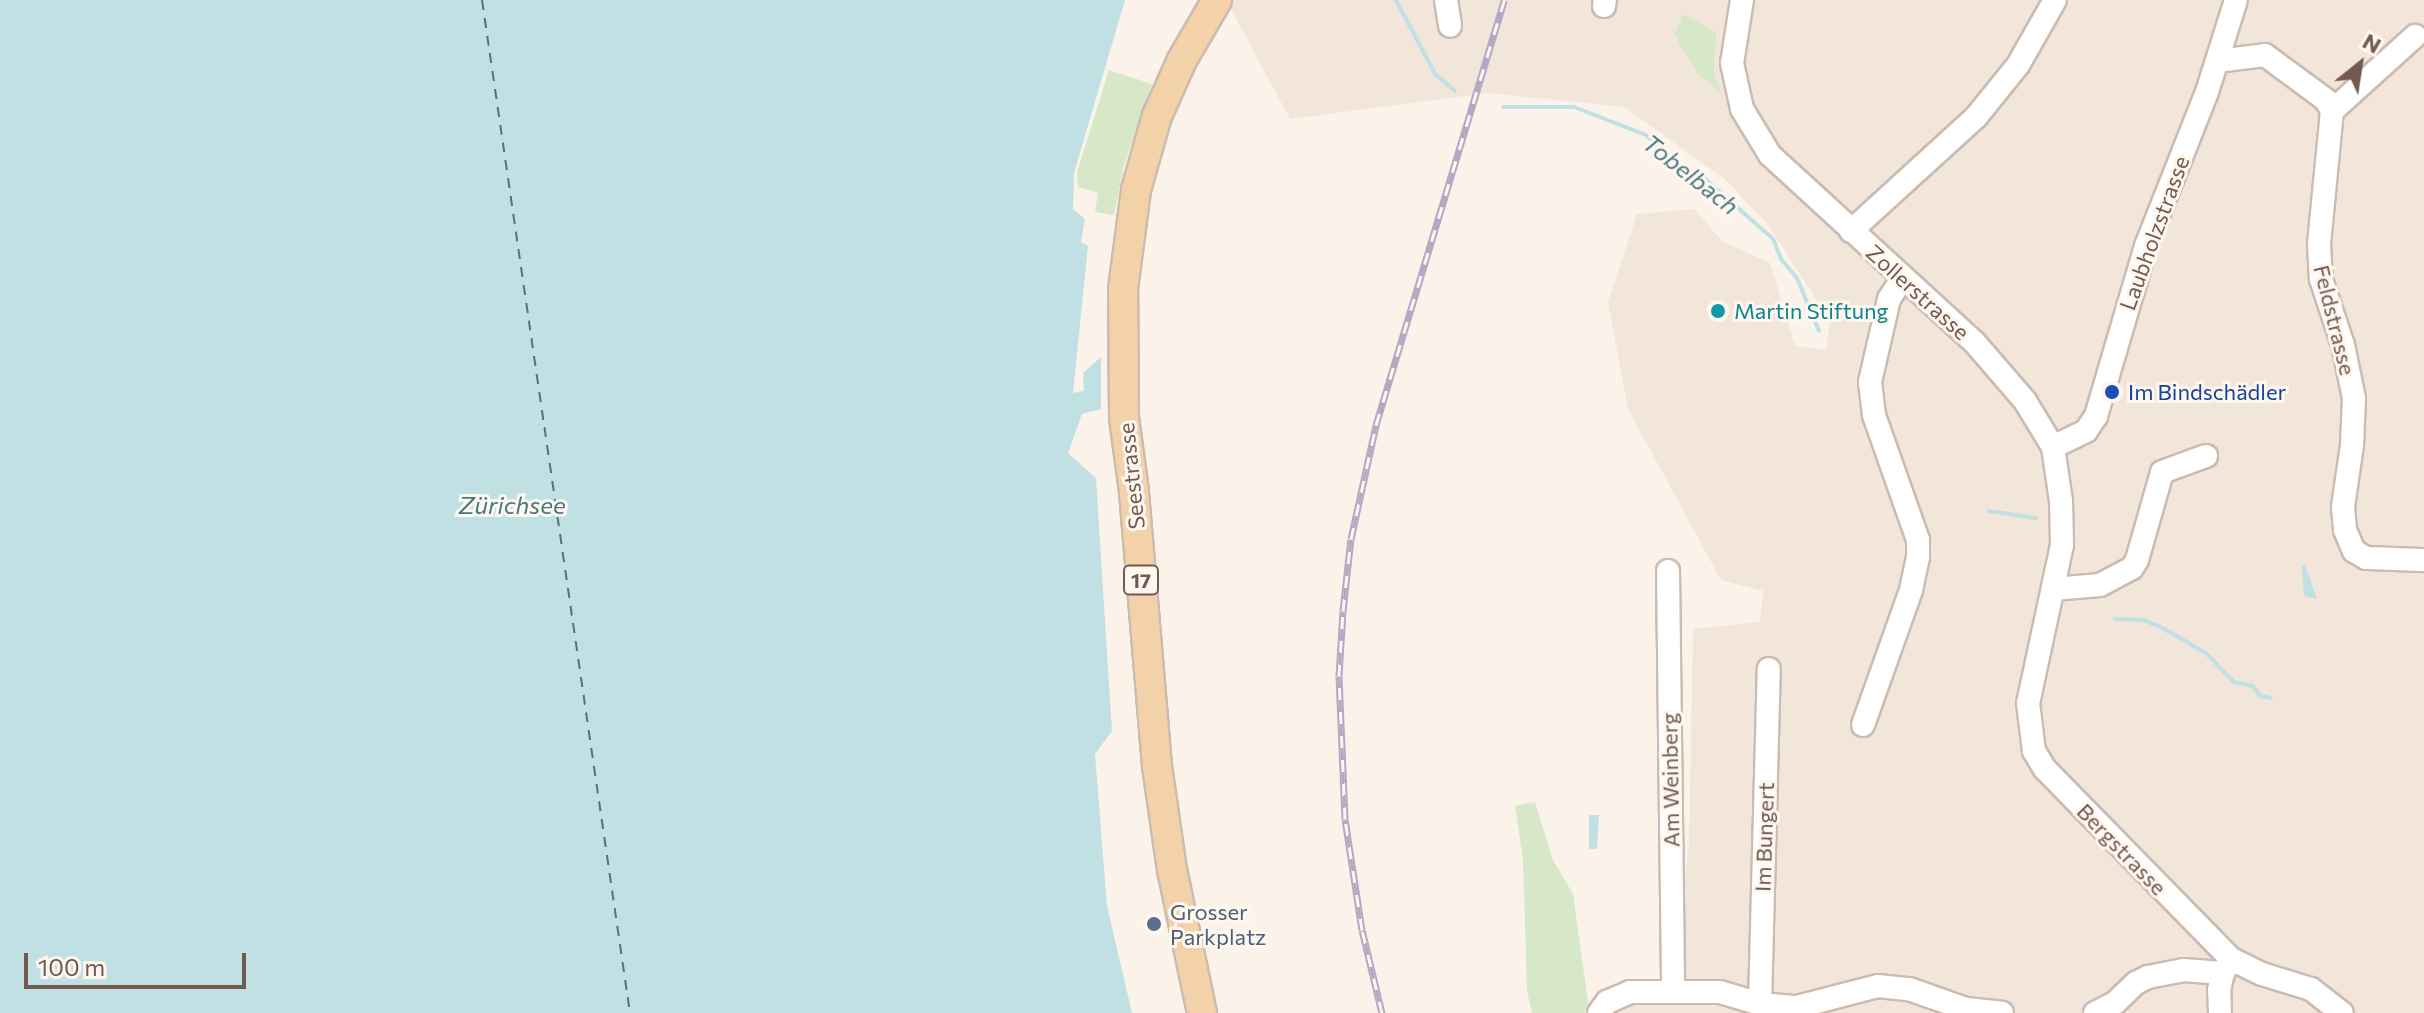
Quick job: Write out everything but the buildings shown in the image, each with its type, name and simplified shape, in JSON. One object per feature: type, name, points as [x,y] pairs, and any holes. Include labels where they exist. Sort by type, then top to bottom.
[{"type":"main road","name":"Seestrasse","points":[[1202,1013],[1172,870],[1157,766],[1134,491],[1124,418],[1123,289],[1136,190],[1157,116],[1182,60],[1217,0]]},
{"type":"street","points":[[1446,0],[1450,26]]},
{"type":"street","name":"Zollerstrasse","points":[[1742,0],[1732,63],[1742,109],[1770,155],[1975,343],[2025,401],[2053,447],[2062,522],[2052,597]]},
{"type":"street","points":[[1851,231],[1976,117],[2018,65],[2055,0]]},
{"type":"street","name":"Laubholzstrasse","points":[[2053,447],[2086,431],[2096,416],[2146,246],[2217,61],[2236,0]]},
{"type":"street","points":[[2217,61],[2252,54],[2275,59],[2326,100],[2332,111],[2415,36]]},
{"type":"street","name":"Feldstrasse","points":[[2332,111],[2319,244],[2321,279],[2343,345],[2354,398],[2352,445],[2343,507],[2345,530],[2354,551],[2366,558],[2424,560]]},
{"type":"street","points":[[1863,725],[1911,590],[1918,557],[1918,540],[1874,415],[1870,382],[1889,299],[1902,279]]},
{"type":"street","points":[[2052,597],[2100,585],[2132,568],[2162,472],[2206,456]]},
{"type":"street","name":"Am Weinberg","points":[[1668,571],[1677,990],[1686,1013]]},
{"type":"street","name":"Bergstrasse","points":[[2052,597],[2028,703],[2034,751],[2067,793],[2227,966],[2311,989],[2342,1013]]},
{"type":"street","name":"Im Bungert","points":[[1760,1004],[1769,669]]},
{"type":"street","points":[[2095,1013],[2115,1003],[2136,983],[2148,977],[2227,966],[2220,1013]]},
{"type":"street","points":[[1599,1013],[1607,1002],[1630,992],[1720,992],[1760,1004],[1797,1007],[1849,1004],[1878,986],[1909,989],[1966,1009],[2002,1013]]},
{"type":"shaded area","points":[[1226,0],[2424,0],[2424,1013],[1594,1013],[1604,988],[1672,980],[1689,844],[1693,629],[1760,622],[1763,591],[1721,580],[1628,409],[1608,302],[1637,214],[1694,209],[1722,241],[1770,263],[1795,346],[1826,350],[1830,321],[1769,226],[1726,180],[1624,107],[1487,93],[1290,119]]},
{"type":"green space","points":[[1683,14],[1716,32],[1714,74],[1721,93],[1698,74],[1679,43],[1675,33]]},
{"type":"green space","points":[[1109,70],[1152,84],[1124,166],[1114,215],[1095,212],[1098,193],[1078,187],[1077,172]]},
{"type":"green space","points":[[1535,802],[1553,860],[1573,894],[1588,1002],[1585,1013],[1532,1013],[1527,991],[1523,860],[1515,806]]},
{"type":"water","name":"Zürichsee","points":[[0,0],[1125,0],[1074,173],[1073,209],[1085,219],[1081,242],[1088,246],[1073,393],[1084,391],[1083,373],[1101,357],[1101,409],[1082,414],[1068,453],[1096,478],[1112,731],[1095,754],[1107,906],[1132,1013],[0,1013]]},
{"type":"water","points":[[2305,565],[2317,599],[2304,596],[2302,566]]},
{"type":"water","points":[[1589,815],[1599,815],[1597,849],[1589,849]]},
{"type":"waterway","name":"Tobelbach","points":[[1396,0],[1435,74],[1455,91]]},
{"type":"waterway","name":"Tobelbach","points":[[1503,107],[1574,107],[1646,135],[1684,169],[1703,177],[1773,239],[1781,259],[1797,278],[1819,331]]},
{"type":"waterway","name":"Tobelbach","points":[[1989,511],[2035,518]]},
{"type":"waterway","name":"Tobelbach","points":[[2115,619],[2143,620],[2159,626],[2206,653],[2234,682],[2253,686],[2260,696],[2271,698]]},
{"type":"ferry route","points":[[482,0],[630,1013]]},
{"type":"railway","points":[[1382,1013],[1362,930],[1345,819],[1339,676],[1351,539],[1376,425],[1504,0]]},
{"type":"place","name":"Martin Stiftung","points":[[1718,311]]},
{"type":"place","name":"Im Bindschädler","points":[[2112,392]]},
{"type":"place","name":"Grosser Parkplatz","points":[[1154,924]]}]
